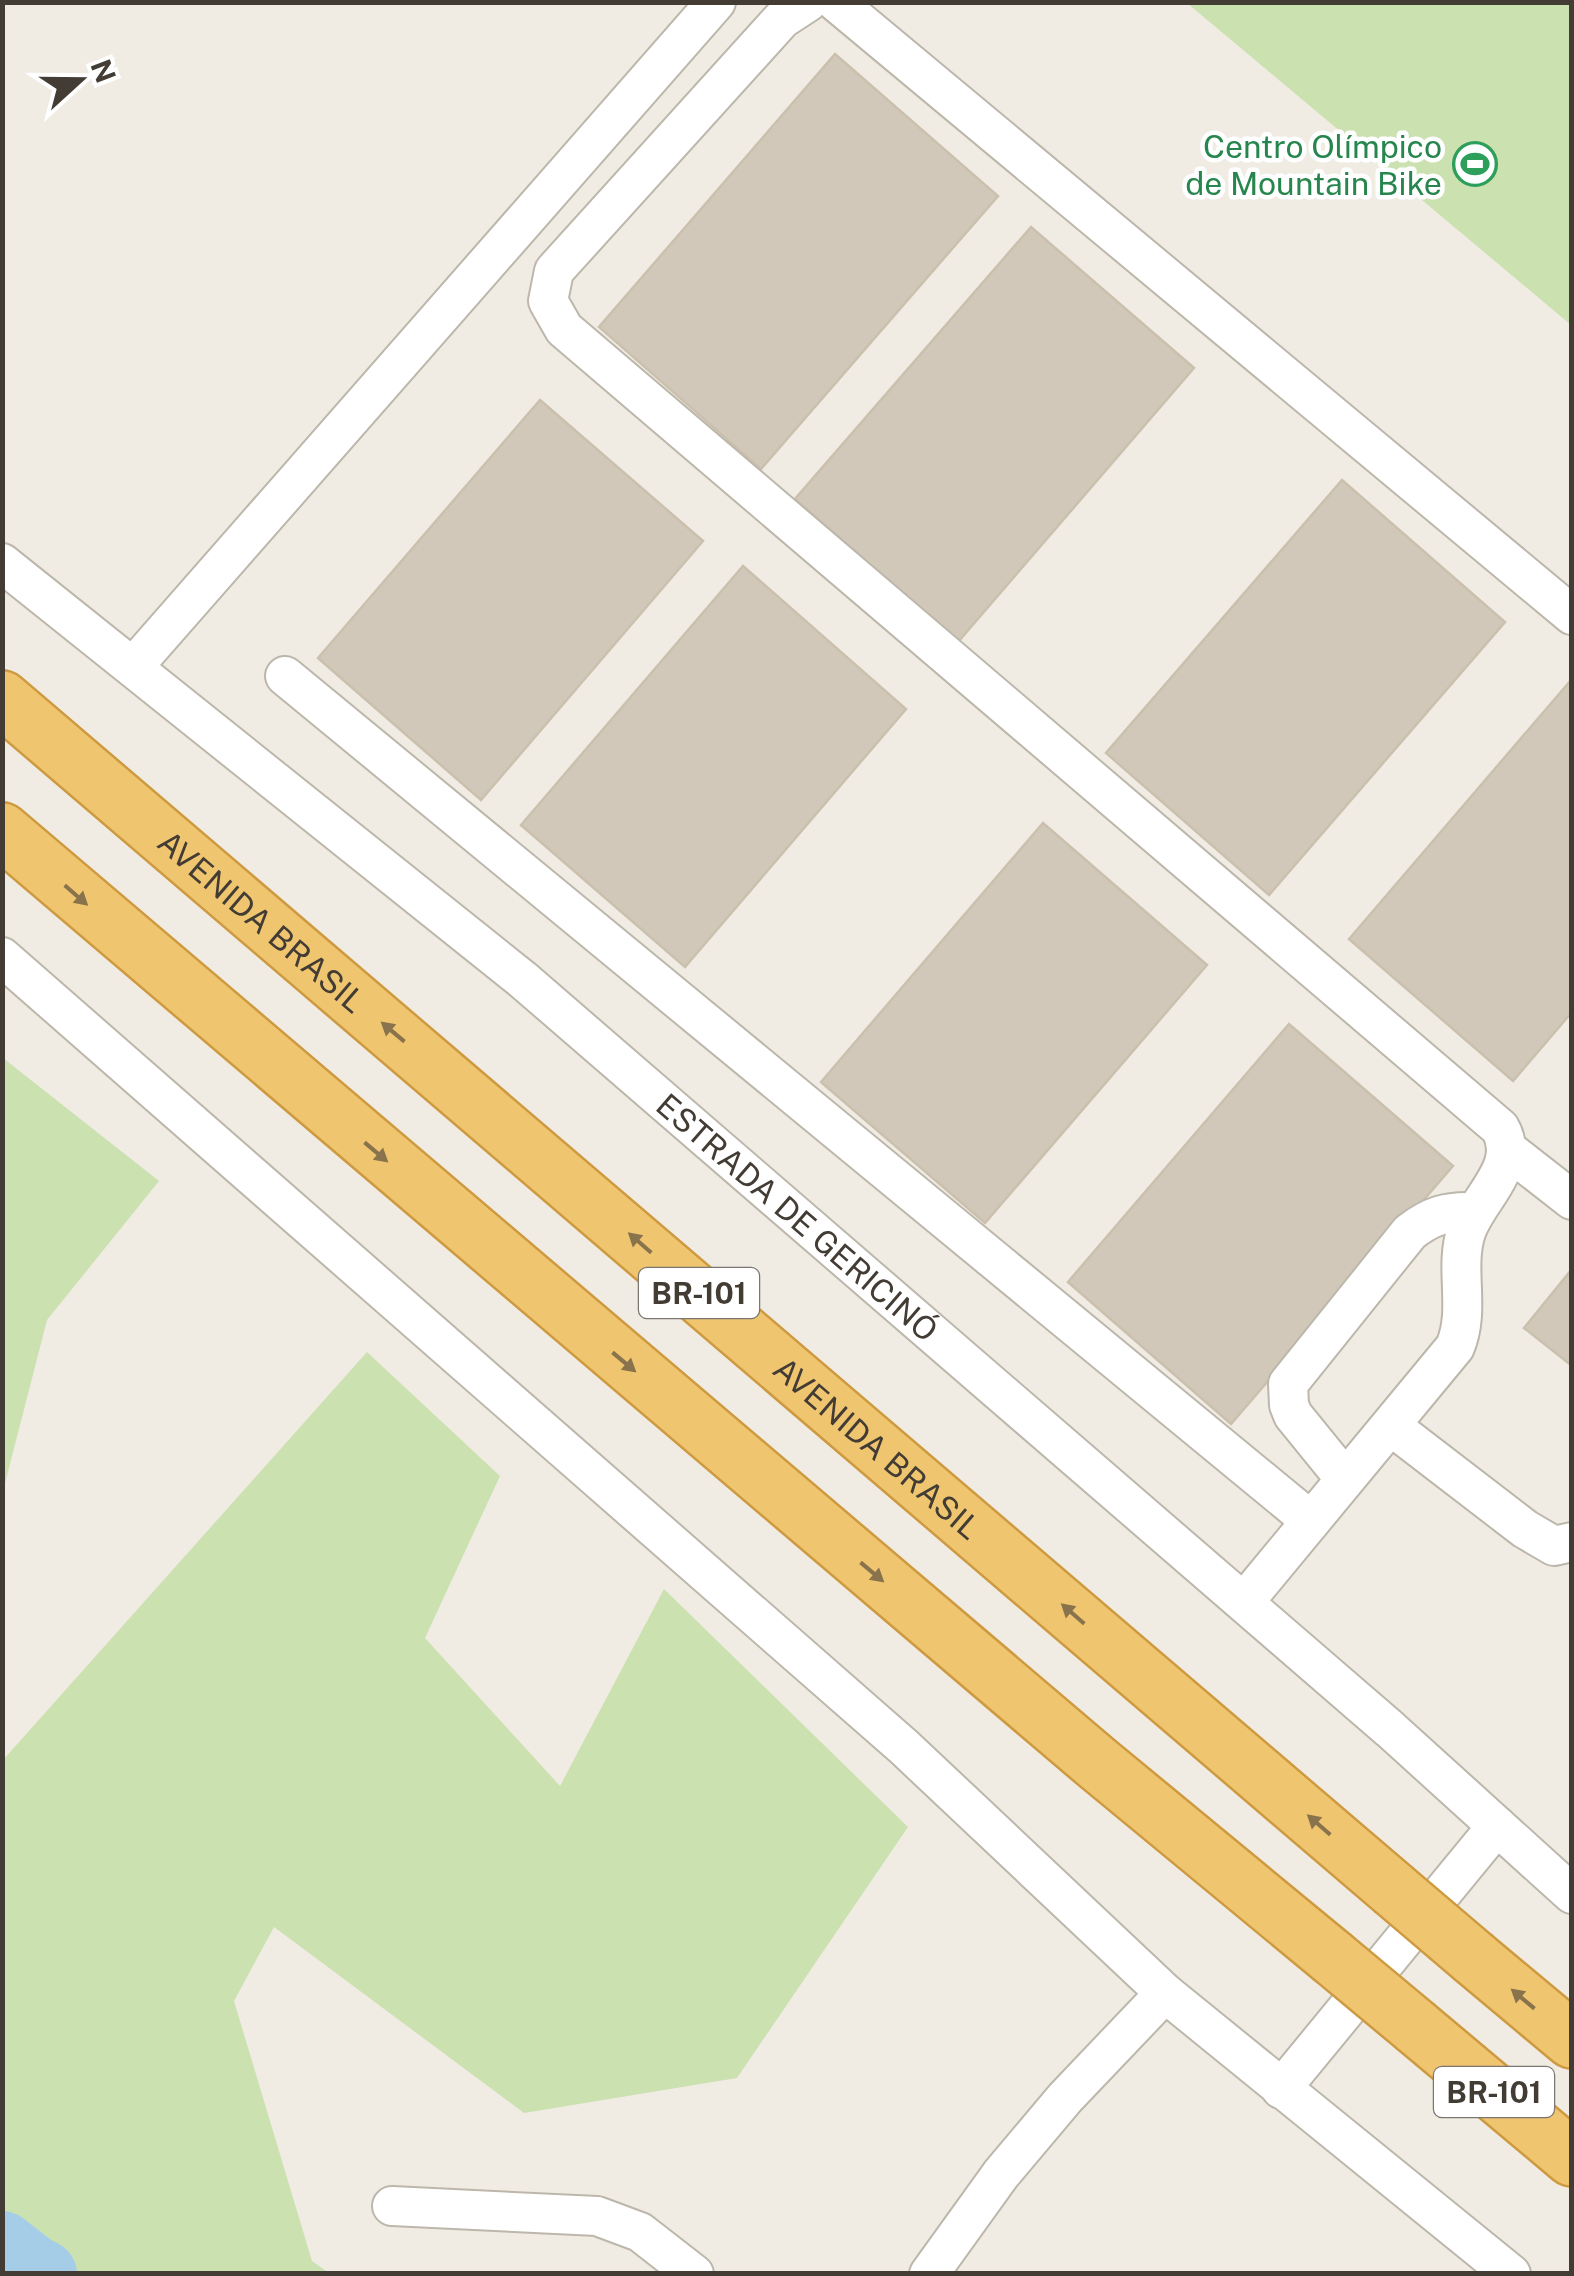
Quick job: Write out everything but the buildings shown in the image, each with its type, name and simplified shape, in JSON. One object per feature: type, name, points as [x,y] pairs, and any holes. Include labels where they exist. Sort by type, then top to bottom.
[{"type":"highway","name":"AVENIDA BRASIL","points":[[2,699],[1572,2040]]},
{"type":"highway","name":"BR-101","points":[[2,831],[1067,1738],[1572,2158]]},
{"type":"street","points":[[133,667],[716,2]]},
{"type":"street","points":[[808,2],[782,19],[554,271],[548,301],[564,329],[1500,1128],[1507,1140],[1505,1166],[1474,1212],[1464,1238],[1461,1332],[1455,1347],[1244,1602]]},
{"type":"street","points":[[836,2],[1572,615]]},
{"type":"street","name":"ESTRADA DE GERICINÓ","points":[[2,564],[522,979],[1244,1602],[1572,1894]]},
{"type":"street","points":[[285,676],[1311,1520]]},
{"type":"street","points":[[2,958],[904,1748],[1165,1993],[1511,2274]]},
{"type":"street","points":[[1508,1150],[1572,1200]]},
{"type":"street","points":[[1346,1480],[1293,1415],[1288,1384],[1410,1232],[1430,1216],[1474,1212]]},
{"type":"street","points":[[1392,1426],[1525,1529],[1554,1546],[1572,1542]]},
{"type":"street","points":[[1280,2088],[1498,1826]]},
{"type":"street","points":[[929,2274],[1065,2098],[1165,1993]]},
{"type":"street","points":[[392,2206],[597,2216],[640,2232],[694,2274]]},
{"type":"green space","name":"Centro Olímpico de Mountain Bike","points":[[1187,3],[1571,3],[1571,325]]},
{"type":"green space","points":[[3,1058],[159,1181],[47,1320],[3,1491]]},
{"type":"green space","points":[[367,1352],[500,1476],[425,1638],[560,1786],[664,1589],[908,1827],[737,2078],[524,2113],[274,1927],[234,2001],[312,2261],[329,2273],[3,2273],[3,1760]]},
{"type":"waterway","points":[[2,2245],[43,2274]]},
{"type":"place","name":"Centro Olímpico de Mountain Bike","points":[[1475,164]]}]
